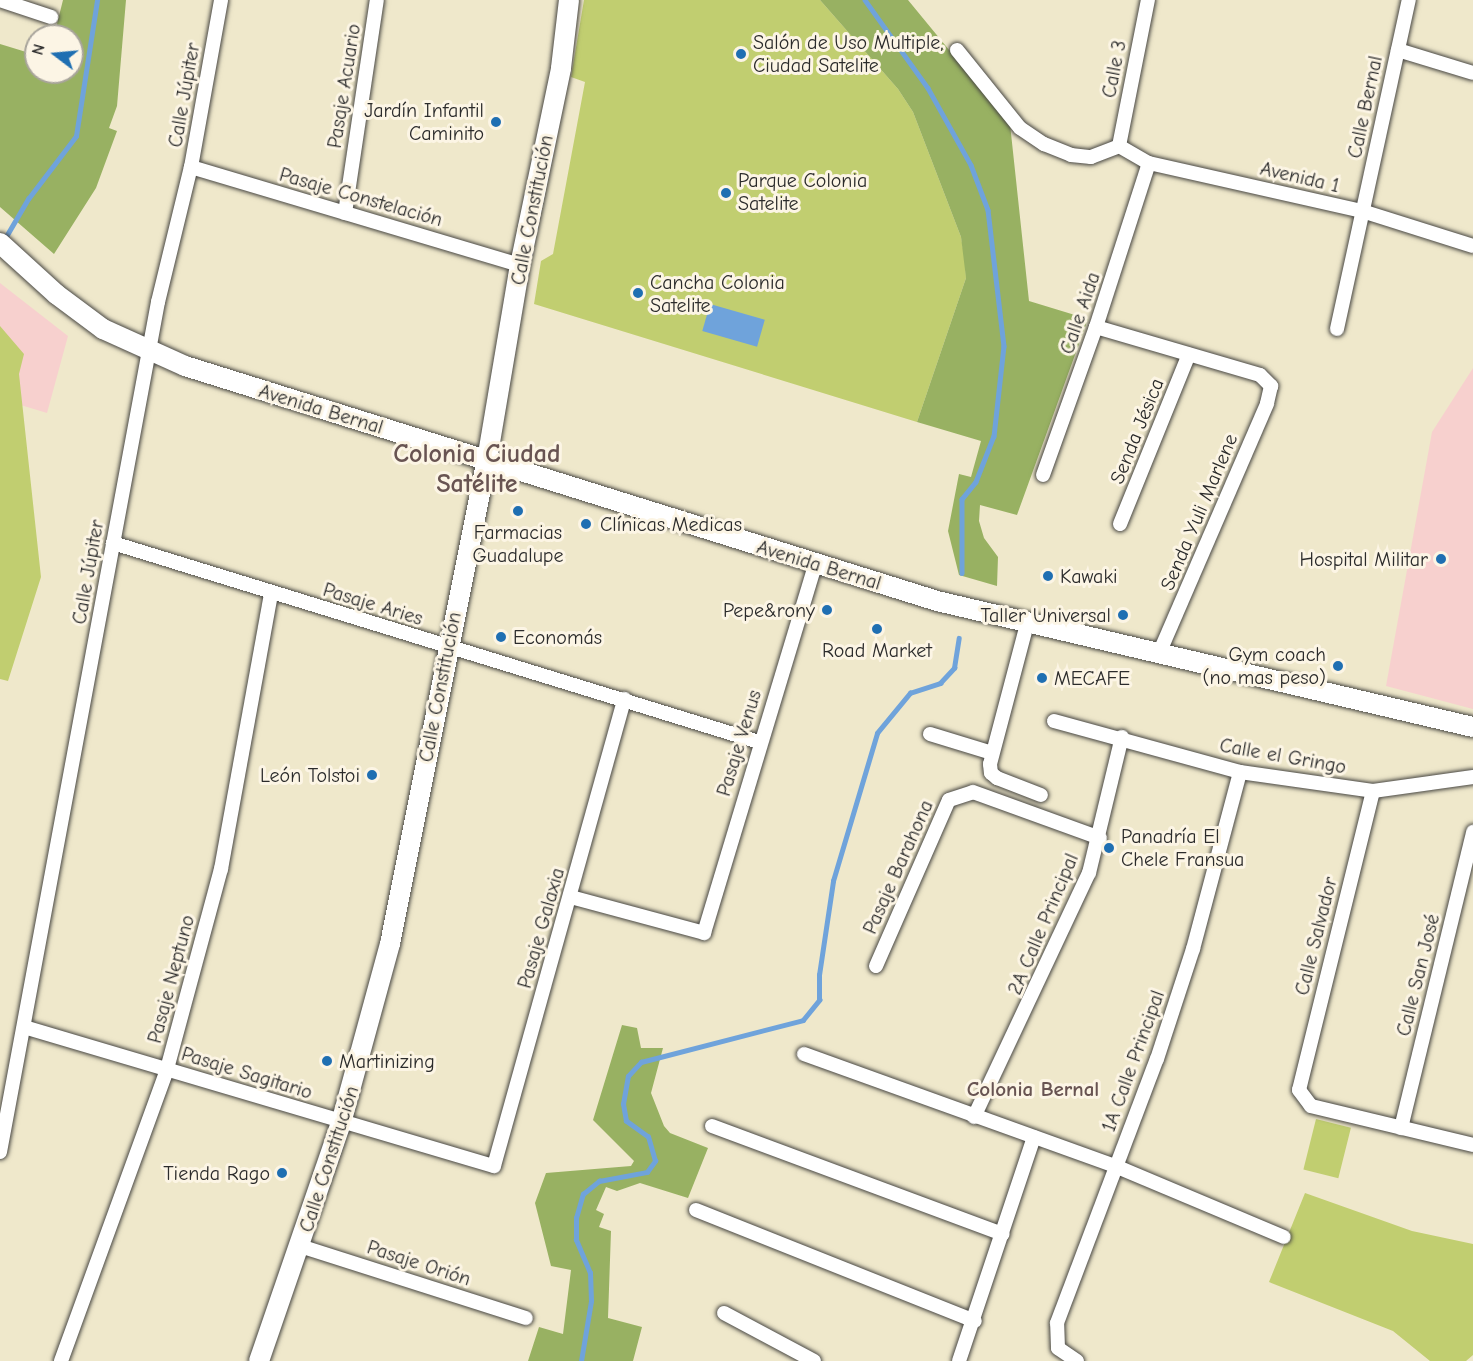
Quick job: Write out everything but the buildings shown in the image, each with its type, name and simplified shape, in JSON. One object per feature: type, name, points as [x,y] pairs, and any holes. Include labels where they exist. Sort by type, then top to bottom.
[{"type":"main road","name":"Calle Constitución","points":[[259,1361],[341,1123],[390,944],[447,647],[487,460],[520,265],[561,68],[568,0]]},
{"type":"main road","name":"Avenida Bernal","points":[[0,243],[56,294],[103,329],[148,352],[815,565],[1027,624],[1473,727]]},
{"type":"street","points":[[0,0],[51,17]]},
{"type":"street","name":"Calle Júpiter","points":[[0,1152],[148,352],[191,167],[221,0]]},
{"type":"street","name":"Pasaje Acuario","points":[[345,213],[377,0]]},
{"type":"street","name":"Calle 3","points":[[1119,146],[1148,0]]},
{"type":"street","name":"Calle Bernal","points":[[1337,329],[1410,0]]},
{"type":"street","points":[[957,50],[1020,128],[1044,144],[1071,155],[1092,157],[1119,146]]},
{"type":"street","points":[[1398,50],[1473,73]]},
{"type":"street","name":"Avenida 1","points":[[1119,146],[1149,163],[1362,211],[1473,246]]},
{"type":"street","name":"Calle Aida","points":[[1043,475],[1096,327],[1149,163]]},
{"type":"street","name":"Pasaje Constelación","points":[[191,167],[520,265]]},
{"type":"street","points":[[1096,327],[1189,354]]},
{"type":"street","name":"Senda Yuli Marlene","points":[[1160,653],[1267,404],[1271,386],[1260,375],[1189,354]]},
{"type":"street","name":"Senda Jésica","points":[[1120,524],[1189,354]]},
{"type":"street","name":"Pasaje Aries","points":[[113,543],[759,742]]},
{"type":"street","name":"Pasaje Venus","points":[[571,897],[704,933],[759,742],[815,565]]},
{"type":"street","name":"Pasaje Neptuno","points":[[61,1361],[167,1069],[220,868],[271,593]]},
{"type":"street","points":[[1027,624],[992,753],[991,773],[1041,795]]},
{"type":"street","name":"Pasaje Galaxia","points":[[494,1166],[571,897],[624,699]]},
{"type":"street","name":"Calle el Gringo","points":[[1054,721],[1122,737],[1240,772],[1373,791],[1473,777]]},
{"type":"street","points":[[930,734],[992,753]]},
{"type":"street","name":"2A Calle Principal","points":[[975,1117],[1037,989],[1100,838],[1122,737]]},
{"type":"street","name":"1A Calle Principal","points":[[1069,1359],[1055,1340],[1057,1323],[1193,949],[1240,772]]},
{"type":"street","name":"Calle Salvador","points":[[1373,791],[1299,1090],[1311,1106],[1401,1128]]},
{"type":"street","name":"Pasaje Barahona","points":[[876,966],[949,800],[972,792],[1100,838]]},
{"type":"street","name":"Calle San José","points":[[1401,1128],[1473,832]]},
{"type":"street","name":"Pasaje Sagitario","points":[[24,1027],[341,1123],[494,1166]]},
{"type":"street","points":[[804,1054],[1115,1166],[1284,1237]]},
{"type":"street","points":[[712,1126],[1003,1234]]},
{"type":"street","points":[[1401,1128],[1473,1145]]},
{"type":"street","points":[[959,1361],[975,1321],[1034,1137]]},
{"type":"street","points":[[696,1210],[975,1321]]},
{"type":"street","name":"Pasaje Orión","points":[[300,1246],[526,1318]]},
{"type":"street","points":[[724,1313],[814,1361]]},
{"type":"shaded area","points":[[0,283],[68,336],[47,413],[14,403],[0,379]]},
{"type":"shaded area","name":"Hospital Militar","points":[[1473,368],[1473,709],[1386,686],[1432,432]]},
{"type":"green space","points":[[63,0],[126,0],[117,106],[109,128],[117,131],[96,188],[54,254],[0,207],[0,44],[24,51],[24,84],[84,84],[84,24],[57,24]]},
{"type":"green space","points":[[584,0],[820,0],[898,89],[913,112],[961,237],[965,260],[966,278],[917,422],[534,304],[541,261],[553,254],[585,82],[571,77]]},
{"type":"green space","points":[[820,0],[908,0],[1010,124],[1029,301],[1088,319],[1017,515],[980,505],[979,521],[984,538],[998,557],[997,586],[959,575],[948,531],[959,474],[971,477],[981,441],[917,422],[966,278],[961,237],[913,112],[898,89]]},
{"type":"green space","points":[[0,326],[24,354],[19,374],[41,577],[8,681],[0,679]]},
{"type":"green space","points":[[622,1025],[637,1028],[641,1048],[663,1048],[651,1093],[664,1126],[670,1133],[708,1148],[688,1198],[640,1183],[617,1191],[606,1187],[596,1210],[604,1214],[599,1227],[611,1231],[608,1318],[642,1327],[633,1361],[528,1361],[539,1327],[563,1334],[571,1270],[551,1266],[535,1203],[546,1173],[631,1166],[634,1161],[593,1120]]},
{"type":"green space","points":[[1316,1119],[1351,1128],[1338,1178],[1303,1169]]},
{"type":"green space","points":[[1305,1193],[1412,1231],[1473,1244],[1473,1355],[1466,1361],[1430,1361],[1393,1331],[1269,1282]]},
{"type":"water","points":[[710,304],[765,320],[757,347],[702,331]]},
{"type":"waterway","points":[[4,240],[28,199],[76,136],[97,0]]},
{"type":"waterway","points":[[865,0],[928,88],[971,165],[988,210],[1004,346],[994,436],[976,482],[962,499],[962,573]]},
{"type":"waterway","points":[[581,1361],[591,1301],[590,1273],[576,1240],[576,1218],[583,1194],[599,1181],[647,1172],[655,1161],[648,1137],[626,1121],[623,1104],[628,1076],[641,1062],[803,1020],[819,1000],[819,975],[833,881],[877,733],[910,693],[940,683],[954,668],[959,638]]},
{"type":"place","name":"Salón de Uso Multiple, Ciudad Satelite","points":[[741,54]]},
{"type":"place","name":"Jardín Infantil Caminito","points":[[496,122]]},
{"type":"place","name":"Parque Colonia Satelite","points":[[726,193]]},
{"type":"place","name":"Cancha Colonia Satelite","points":[[638,293]]},
{"type":"place","name":"Farmacias Guadalupe","points":[[518,511]]},
{"type":"place","name":"Clínicas Medicas","points":[[586,524]]},
{"type":"place","name":"Hospital Militar","points":[[1441,559]]},
{"type":"place","name":"Kawaki","points":[[1048,576]]},
{"type":"place","name":"Pepe&rony","points":[[827,610]]},
{"type":"place","name":"Taller Universal","points":[[1123,615]]},
{"type":"place","name":"Road Market","points":[[877,629]]},
{"type":"place","name":"Economás","points":[[501,637]]},
{"type":"place","name":"Gym coach (no mas peso)","points":[[1338,666]]},
{"type":"place","name":"MECAFE","points":[[1042,678]]},
{"type":"place","name":"León Tolstoi","points":[[372,775]]},
{"type":"place","name":"Panadría El Chele Fransua","points":[[1109,848]]},
{"type":"place","name":"Martinizing","points":[[327,1061]]},
{"type":"place","name":"Tienda Rago","points":[[282,1173]]},
{"type":"district","name":"Colonia Ciudad Satélite","points":[[477,470]]},
{"type":"district","name":"Colonia Bernal","points":[[1033,1089]]}]
